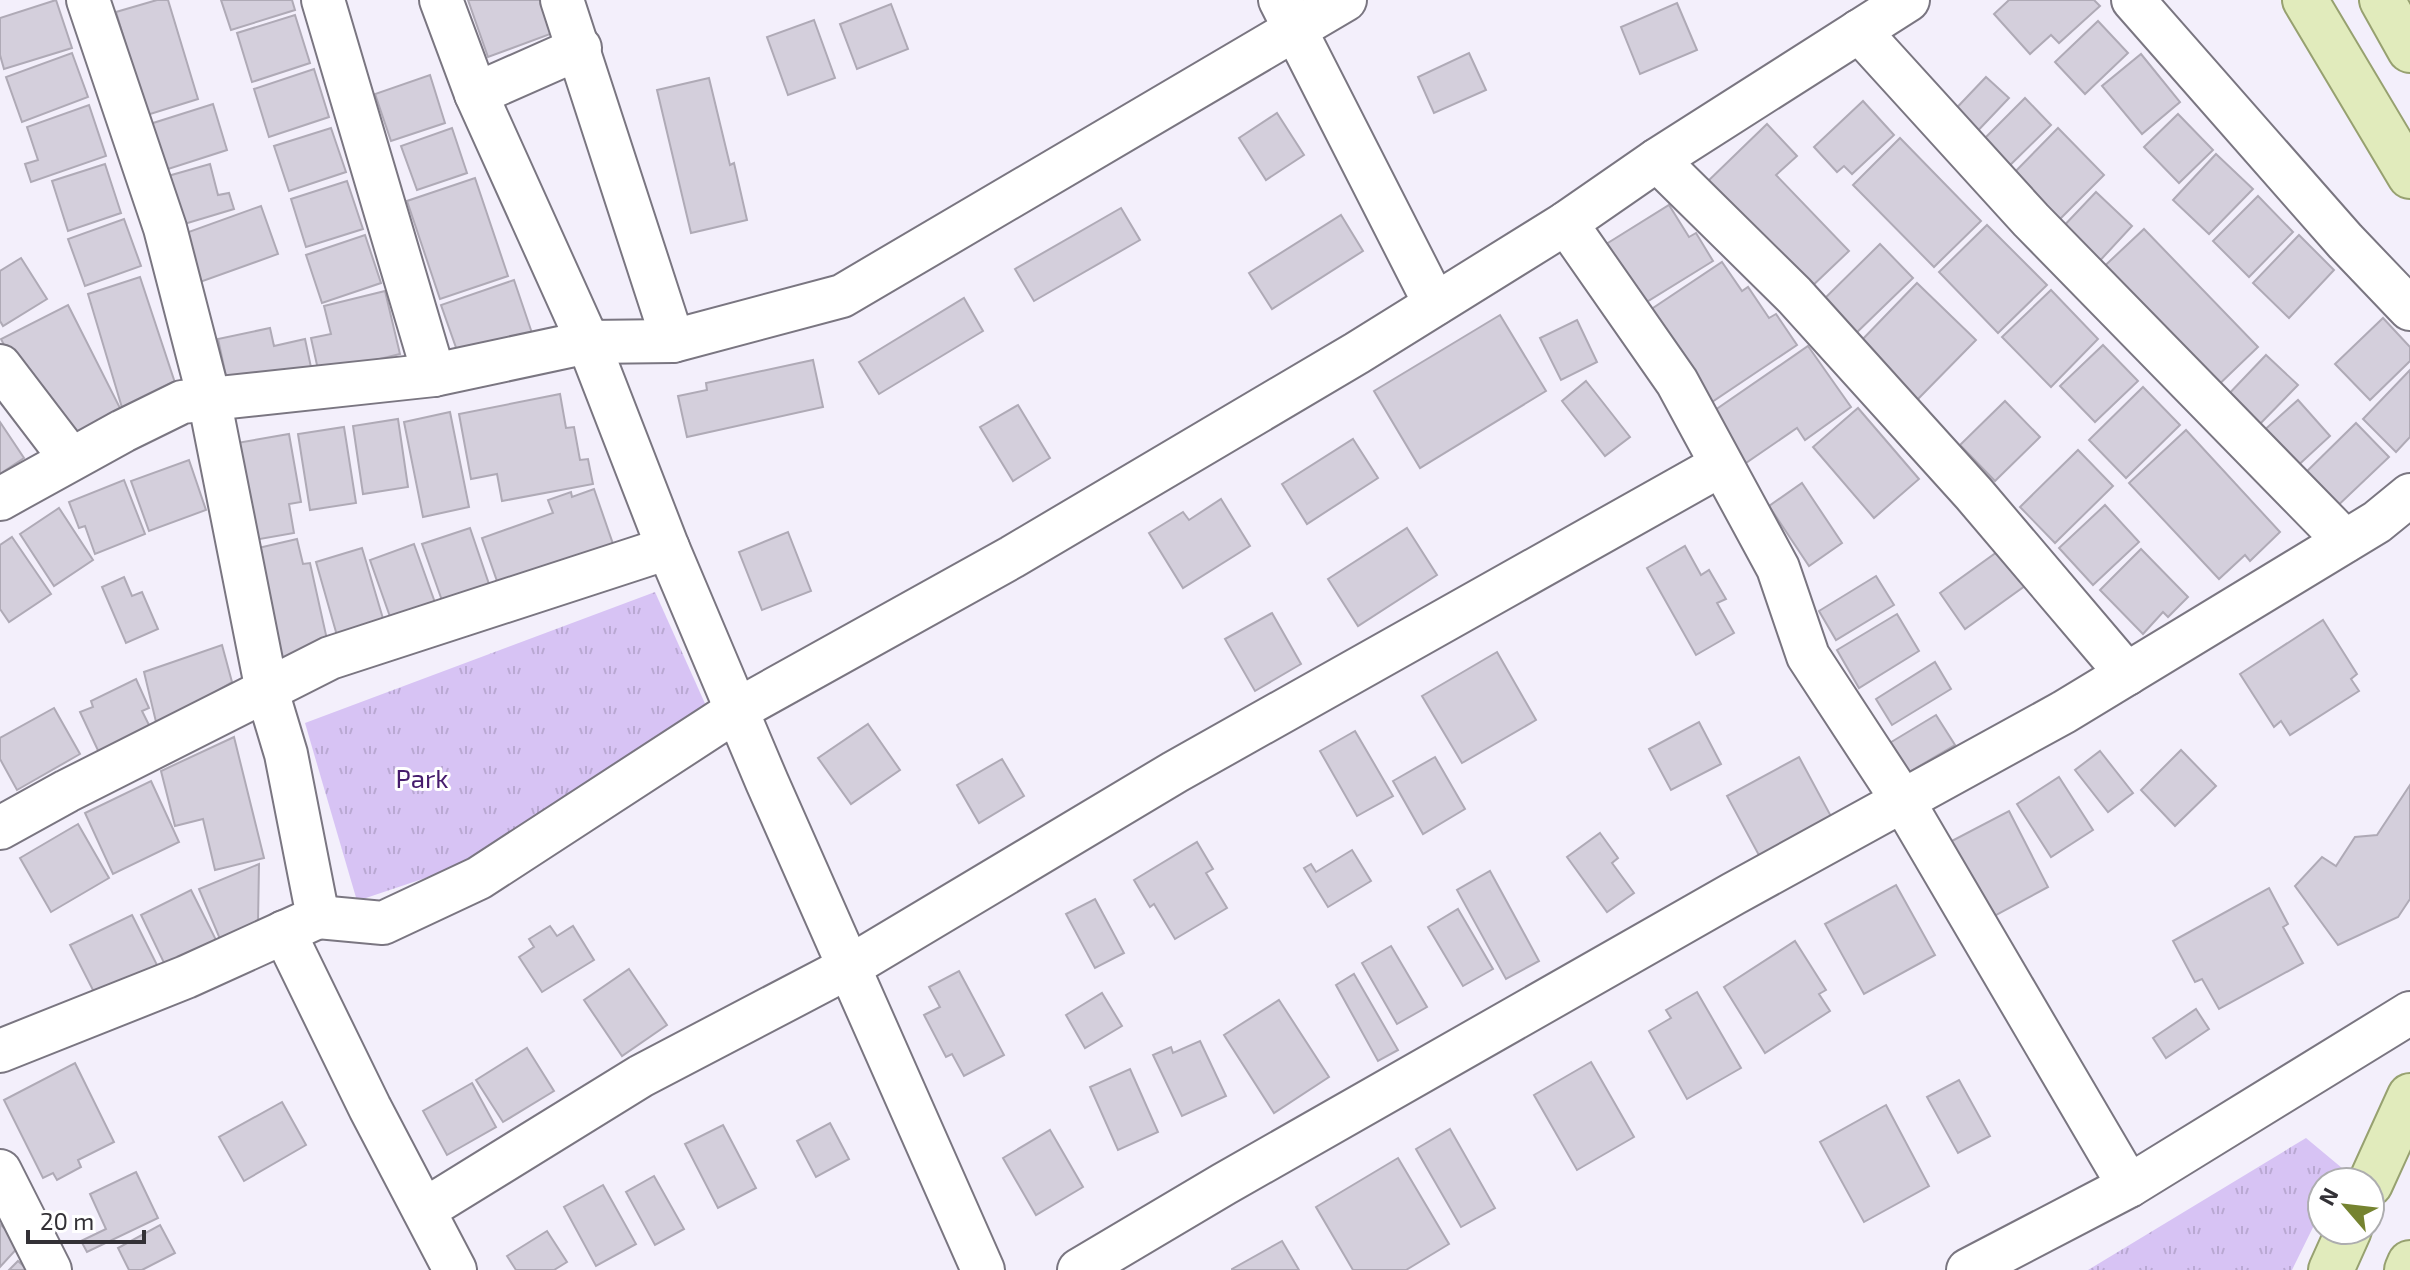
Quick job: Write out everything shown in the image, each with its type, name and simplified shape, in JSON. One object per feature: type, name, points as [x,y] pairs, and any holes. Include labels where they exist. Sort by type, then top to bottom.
[{"type":"main road","points":[[2305,0],[2410,176]]},
{"type":"main road","points":[[2382,0],[2410,50]]},
{"type":"main road","points":[[2378,1166],[2410,1096]]},
{"type":"main road","points":[[2331,1270],[2342,1246]]},
{"type":"main road","points":[[2407,1270],[2410,1263]]},
{"type":"street","points":[[88,0],[165,228],[209,398],[267,691],[286,754],[301,925],[424,1210],[455,1270]]},
{"type":"street","points":[[323,0],[434,375]]},
{"type":"street","points":[[441,0],[476,94],[588,342],[668,548],[737,710],[983,1270]]},
{"type":"street","points":[[562,0],[673,341]]},
{"type":"street","points":[[0,499],[182,402],[434,375],[588,342],[673,341],[842,296],[1288,14],[1345,0]]},
{"type":"street","points":[[2133,0],[2345,241],[2410,309]]},
{"type":"street","points":[[0,1051],[186,977],[301,925],[383,923],[479,878],[737,710],[1012,557],[1435,304],[1566,223],[1880,12],[2031,220],[2345,541]]},
{"type":"street","points":[[1288,14],[1435,304]]},
{"type":"street","points":[[476,94],[580,48]]},
{"type":"street","points":[[1657,160],[1794,295],[1974,494],[2127,674]]},
{"type":"street","points":[[1566,223],[1677,382],[1778,568],[1808,656],[1903,801],[2129,1186]]},
{"type":"street","points":[[0,366],[71,459]]},
{"type":"street","points":[[424,1210],[641,1076],[849,967],[1175,772],[1721,465]]},
{"type":"street","points":[[1079,1270],[1650,941],[2127,674],[2377,522],[2410,495]]},
{"type":"street","points":[[0,828],[330,658],[668,548]]},
{"type":"street","points":[[1968,1270],[2129,1186],[2410,1013]]},
{"type":"street","points":[[0,1171],[50,1270]]},
{"type":"green space","name":"Park","points":[[655,592],[707,708],[464,865],[357,901],[305,723]]},
{"type":"green space","points":[[2306,1138],[2340,1166],[2306,1166],[2306,1242],[2292,1270],[2088,1270]]},
{"type":"building","points":[[56,0],[72,48],[4,69],[0,55],[0,18]]},
{"type":"building","points":[[157,0],[168,0],[198,99],[147,115],[116,12]]},
{"type":"building","points":[[221,0],[292,0],[295,10],[231,30]]},
{"type":"building","points":[[468,0],[541,0],[553,33],[488,57]]},
{"type":"building","points":[[2009,0],[2094,0],[2100,6],[2059,43],[2051,35],[2030,54],[1994,14]]},
{"type":"building","points":[[1677,3],[1697,50],[1640,74],[1621,27]]},
{"type":"building","points":[[891,4],[908,49],[857,69],[840,24]]},
{"type":"building","points":[[295,15],[310,63],[252,82],[237,33]]},
{"type":"building","points":[[814,20],[835,78],[788,95],[767,37]]},
{"type":"building","points":[[2098,21],[2128,53],[2085,94],[2055,62]]},
{"type":"building","points":[[72,53],[88,97],[22,122],[6,77]]},
{"type":"building","points":[[1469,53],[1486,90],[1434,113],[1418,77]]},
{"type":"building","points":[[2141,54],[2180,102],[2142,134],[2102,86]]},
{"type":"building","points":[[314,69],[329,117],[269,137],[254,89]]},
{"type":"building","points":[[430,75],[445,123],[391,141],[375,94]]},
{"type":"building","points":[[1986,77],[2009,98],[1969,140],[1946,119]]},
{"type":"building","points":[[709,78],[747,220],[691,233],[657,90]]},
{"type":"building","points":[[2025,98],[2051,125],[2001,174],[1975,148]]},
{"type":"building","points":[[1863,101],[1894,135],[1852,174],[1844,166],[1837,172],[1814,147]]},
{"type":"building","points":[[213,104],[227,150],[165,170],[150,124]]},
{"type":"building","points":[[89,105],[106,156],[31,182],[25,164],[38,160],[27,127]]},
{"type":"building","points":[[1277,113],[1304,155],[1266,180],[1239,138]]},
{"type":"building","points":[[2178,114],[2213,150],[2179,183],[2144,147]]},
{"type":"building","points":[[1767,124],[1797,156],[1776,175],[1849,251],[1808,290],[1706,183]]},
{"type":"building","points":[[331,128],[346,172],[289,191],[274,146]]},
{"type":"building","points":[[452,128],[467,173],[417,190],[401,146]]},
{"type":"building","points":[[2058,128],[2104,175],[2053,226],[2007,180]]},
{"type":"building","points":[[1900,138],[1981,221],[1934,267],[1853,185]]},
{"type":"building","points":[[2216,154],[2253,189],[2209,234],[2173,200]]},
{"type":"building","points":[[105,164],[121,213],[68,231],[52,181]]},
{"type":"building","points":[[210,164],[218,195],[229,193],[234,209],[181,225],[168,176]]},
{"type":"building","points":[[475,178],[508,276],[440,299],[407,201]]},
{"type":"building","points":[[347,181],[363,229],[306,247],[291,199]]},
{"type":"building","points":[[2096,192],[2132,226],[2095,266],[2058,232]]},
{"type":"building","points":[[2258,196],[2293,232],[2249,277],[2213,241]]},
{"type":"building","points":[[1669,205],[1689,237],[1696,233],[1713,261],[1640,306],[1603,246]]},
{"type":"building","points":[[261,206],[278,254],[200,282],[183,234]]},
{"type":"building","points":[[1121,208],[1140,240],[1034,301],[1015,269]]},
{"type":"building","points":[[1341,215],[1363,251],[1272,309],[1249,273]]},
{"type":"building","points":[[124,219],[141,266],[85,286],[68,239]]},
{"type":"building","points":[[1987,225],[2047,285],[1998,333],[1939,272]]},
{"type":"building","points":[[2144,229],[2258,347],[2210,393],[2096,274]]},
{"type":"building","points":[[365,235],[381,283],[322,303],[306,255]]},
{"type":"building","points":[[2299,235],[2334,270],[2289,318],[2253,283]]},
{"type":"building","points":[[1880,244],[1913,278],[1851,338],[1819,304]]},
{"type":"building","points":[[21,258],[47,299],[3,326],[0,321],[0,271]]},
{"type":"building","points":[[1722,262],[1742,291],[1748,287],[1769,318],[1776,314],[1797,345],[1703,408],[1641,316]]},
{"type":"building","points":[[140,277],[178,392],[123,411],[88,294]]},
{"type":"building","points":[[514,280],[534,339],[459,356],[441,305]]},
{"type":"building","points":[[1917,283],[1976,340],[1916,401],[1858,344]]},
{"type":"building","points":[[2051,290],[2098,339],[2051,387],[2002,337]]},
{"type":"building","points":[[385,291],[400,354],[319,374],[311,338],[331,334],[324,306]]},
{"type":"building","points":[[964,298],[983,331],[879,394],[859,362]]},
{"type":"building","points":[[68,305],[122,412],[62,443],[26,389],[1,339]]},
{"type":"building","points":[[1500,315],[1546,391],[1420,468],[1374,391]]},
{"type":"building","points":[[2383,318],[2410,347],[2410,361],[2370,400],[2335,364]]},
{"type":"building","points":[[1577,320],[1597,362],[1561,380],[1540,338]]},
{"type":"building","points":[[270,328],[274,346],[305,339],[312,372],[229,390],[218,339]]},
{"type":"building","points":[[2103,345],[2138,381],[2095,422],[2060,386]]},
{"type":"building","points":[[1808,346],[1851,407],[1805,440],[1797,428],[1740,467],[1705,417]]},
{"type":"building","points":[[2266,355],[2298,385],[2254,430],[2223,400]]},
{"type":"building","points":[[813,360],[823,407],[687,437],[678,396],[707,390],[706,383]]},
{"type":"building","points":[[2410,370],[2410,437],[2396,452],[2363,419]]},
{"type":"building","points":[[1586,381],[1630,437],[1605,456],[1562,401]]},
{"type":"building","points":[[2143,387],[2180,425],[2126,478],[2089,440]]},
{"type":"building","points":[[560,394],[566,428],[574,427],[580,460],[588,459],[593,484],[502,501],[497,474],[471,479],[459,414]]},
{"type":"building","points":[[2298,400],[2330,436],[2293,470],[2261,433]]},
{"type":"building","points":[[2005,401],[2040,437],[1995,481],[1960,445]]},
{"type":"building","points":[[1018,405],[1050,458],[1013,481],[980,427]]},
{"type":"building","points":[[1858,408],[1919,479],[1874,518],[1813,447]]},
{"type":"building","points":[[450,412],[469,507],[423,517],[404,422]]},
{"type":"building","points":[[398,419],[408,487],[363,494],[353,426]]},
{"type":"building","points":[[0,422],[24,458],[0,474]]},
{"type":"building","points":[[2356,423],[2389,457],[2330,513],[2298,480]]},
{"type":"building","points":[[344,427],[356,503],[310,510],[298,434]]},
{"type":"building","points":[[2186,430],[2280,532],[2250,561],[2245,555],[2219,579],[2129,483]]},
{"type":"building","points":[[289,434],[301,502],[289,504],[294,533],[248,541],[231,444]]},
{"type":"building","points":[[1353,439],[1378,478],[1307,524],[1282,484]]},
{"type":"building","points":[[2078,450],[2113,486],[2055,543],[2020,507]]},
{"type":"building","points":[[189,460],[206,510],[149,531],[131,481]]},
{"type":"building","points":[[124,480],[145,534],[95,554],[85,526],[79,528],[69,502]]},
{"type":"building","points":[[1802,483],[1842,543],[1809,566],[1769,506]]},
{"type":"building","points":[[594,489],[613,544],[498,584],[482,538],[553,513],[548,500],[571,492],[572,497]]},
{"type":"building","points":[[1221,499],[1250,546],[1183,588],[1149,533],[1183,512],[1189,520]]},
{"type":"building","points":[[2105,505],[2139,542],[2093,585],[2059,548]]},
{"type":"building","points":[[59,508],[93,560],[54,586],[20,534]]},
{"type":"building","points":[[470,528],[492,593],[445,609],[422,544]]},
{"type":"building","points":[[1407,528],[1437,575],[1358,626],[1328,579]]},
{"type":"building","points":[[788,532],[811,591],[762,610],[739,552]]},
{"type":"building","points":[[12,537],[51,594],[9,622],[0,609],[0,545]]},
{"type":"building","points":[[297,539],[303,564],[310,563],[330,653],[275,666],[250,550]]},
{"type":"building","points":[[414,544],[438,611],[394,628],[370,560]]},
{"type":"building","points":[[1685,546],[1701,575],[1709,570],[1726,599],[1717,603],[1734,633],[1696,655],[1647,568]]},
{"type":"building","points":[[2004,547],[2029,583],[1965,629],[1940,593]]},
{"type":"building","points":[[362,548],[387,632],[340,646],[316,562]]},
{"type":"building","points":[[2141,549],[2188,597],[2168,617],[2163,612],[2143,634],[2100,590]]},
{"type":"building","points":[[1876,576],[1894,605],[1836,640],[1819,611]]},
{"type":"building","points":[[124,577],[132,596],[142,592],[158,629],[126,643],[102,587]]},
{"type":"building","points":[[1272,613],[1301,664],[1255,691],[1225,639]]},
{"type":"building","points":[[1897,614],[1919,651],[1859,688],[1837,650]]},
{"type":"building","points":[[2323,620],[2357,674],[2351,679],[2359,691],[2290,735],[2281,721],[2274,727],[2240,674]]},
{"type":"building","points":[[222,645],[232,682],[157,726],[144,672]]},
{"type":"building","points":[[1497,652],[1536,720],[1462,763],[1422,696]]},
{"type":"building","points":[[1935,662],[1951,689],[1892,725],[1876,699]]},
{"type":"building","points":[[136,679],[149,708],[142,711],[154,735],[102,759],[80,712],[93,707],[91,701]]},
{"type":"building","points":[[54,708],[80,754],[17,790],[0,759],[0,738]]},
{"type":"building","points":[[1936,715],[1955,745],[1906,774],[1888,744]]},
{"type":"building","points":[[1699,722],[1721,764],[1671,790],[1649,749]]},
{"type":"building","points":[[868,724],[900,770],[851,804],[818,758]]},
{"type":"building","points":[[1355,731],[1393,796],[1357,816],[1320,751]]},
{"type":"building","points":[[234,737],[264,858],[215,870],[203,819],[175,826],[161,771]]},
{"type":"building","points":[[2181,750],[2216,786],[2175,826],[2141,790]]},
{"type":"building","points":[[2100,751],[2133,793],[2108,812],[2075,770]]},
{"type":"building","points":[[1435,757],[1465,809],[1423,834],[1393,781]]},
{"type":"building","points":[[1799,757],[1833,820],[1761,859],[1727,796]]},
{"type":"building","points":[[1002,759],[1024,796],[979,823],[957,785]]},
{"type":"building","points":[[2059,777],[2093,830],[2051,857],[2017,804]]},
{"type":"building","points":[[151,781],[179,842],[113,874],[85,813]]},
{"type":"building","points":[[2410,785],[2410,899],[2398,917],[2338,945],[2295,886],[2322,857],[2336,866],[2355,837],[2377,835]]},
{"type":"building","points":[[2009,811],[2048,887],[1987,920],[1948,843]]},
{"type":"building","points":[[78,824],[109,878],[51,912],[20,858]]},
{"type":"building","points":[[1600,833],[1618,858],[1612,863],[1634,893],[1607,912],[1567,857]]},
{"type":"building","points":[[1197,842],[1213,869],[1206,873],[1227,908],[1175,939],[1154,904],[1150,907],[1134,880]]},
{"type":"building","points":[[1352,850],[1371,881],[1328,907],[1304,868],[1311,864],[1316,872]]},
{"type":"building","points":[[259,864],[258,923],[220,939],[199,889]]},
{"type":"building","points":[[1490,871],[1539,961],[1506,979],[1457,890]]},
{"type":"building","points":[[1896,885],[1935,955],[1864,994],[1825,924]]},
{"type":"building","points":[[2269,888],[2288,924],[2283,927],[2303,963],[2219,1009],[2202,979],[2195,982],[2173,941]]},
{"type":"building","points":[[191,890],[217,942],[166,967],[141,915]]},
{"type":"building","points":[[1095,899],[1124,953],[1095,968],[1066,914]]},
{"type":"building","points":[[1458,909],[1493,969],[1463,986],[1428,927]]},
{"type":"building","points":[[132,915],[157,965],[96,996],[70,945]]},
{"type":"building","points":[[550,926],[557,936],[573,926],[594,960],[542,992],[519,957],[534,947],[529,939]]},
{"type":"building","points":[[1795,941],[1826,990],[1819,994],[1830,1011],[1765,1053],[1724,987]]},
{"type":"building","points":[[1391,946],[1427,1007],[1397,1024],[1362,963]]},
{"type":"building","points":[[629,969],[667,1025],[622,1056],[584,1000]]},
{"type":"building","points":[[959,971],[1004,1055],[964,1076],[952,1054],[946,1057],[924,1015],[940,1007],[929,987]]},
{"type":"building","points":[[1354,974],[1398,1050],[1378,1061],[1336,985]]},
{"type":"building","points":[[1697,992],[1741,1068],[1687,1099],[1649,1031],[1671,1018],[1666,1010]]},
{"type":"building","points":[[1102,993],[1122,1026],[1085,1048],[1066,1015]]},
{"type":"building","points":[[1279,1000],[1329,1077],[1274,1113],[1224,1035]]},
{"type":"building","points":[[2196,1009],[2209,1029],[2166,1058],[2153,1038]]},
{"type":"building","points":[[1200,1041],[1226,1096],[1182,1116],[1153,1055],[1171,1047],[1173,1053]]},
{"type":"building","points":[[527,1048],[554,1091],[503,1122],[476,1080]]},
{"type":"building","points":[[1591,1062],[1634,1137],[1577,1170],[1534,1095]]},
{"type":"building","points":[[75,1063],[114,1142],[78,1160],[81,1167],[57,1180],[53,1173],[43,1178],[4,1100]]},
{"type":"building","points":[[1130,1069],[1158,1132],[1118,1150],[1090,1087]]},
{"type":"building","points":[[1959,1080],[1990,1136],[1958,1153],[1927,1097]]},
{"type":"building","points":[[472,1083],[496,1127],[447,1155],[423,1111]]},
{"type":"building","points":[[282,1102],[306,1145],[244,1181],[219,1137]]},
{"type":"building","points":[[1886,1105],[1929,1186],[1864,1222],[1820,1142]]},
{"type":"building","points":[[830,1123],[849,1159],[816,1177],[797,1141]]},
{"type":"building","points":[[723,1125],[756,1188],[718,1208],[685,1144]]},
{"type":"building","points":[[1450,1129],[1495,1208],[1461,1227],[1416,1149]]},
{"type":"building","points":[[1050,1130],[1083,1187],[1036,1215],[1003,1158]]},
{"type":"building","points":[[1398,1158],[1449,1244],[1406,1270],[1353,1270],[1316,1207]]},
{"type":"building","points":[[136,1172],[158,1218],[87,1252],[81,1241],[106,1229],[90,1194]]},
{"type":"building","points":[[654,1176],[684,1229],[655,1245],[626,1192]]},
{"type":"building","points":[[603,1185],[636,1244],[596,1266],[564,1207]]},
{"type":"building","points":[[0,1224],[21,1244],[0,1267]]},
{"type":"building","points":[[160,1225],[175,1253],[142,1270],[129,1270],[118,1248]]},
{"type":"building","points":[[547,1231],[567,1262],[554,1270],[516,1270],[507,1256]]},
{"type":"building","points":[[1282,1241],[1299,1270],[1232,1270],[1232,1269]]},
{"type":"building","points":[[18,1261],[28,1270],[9,1270]]}]
